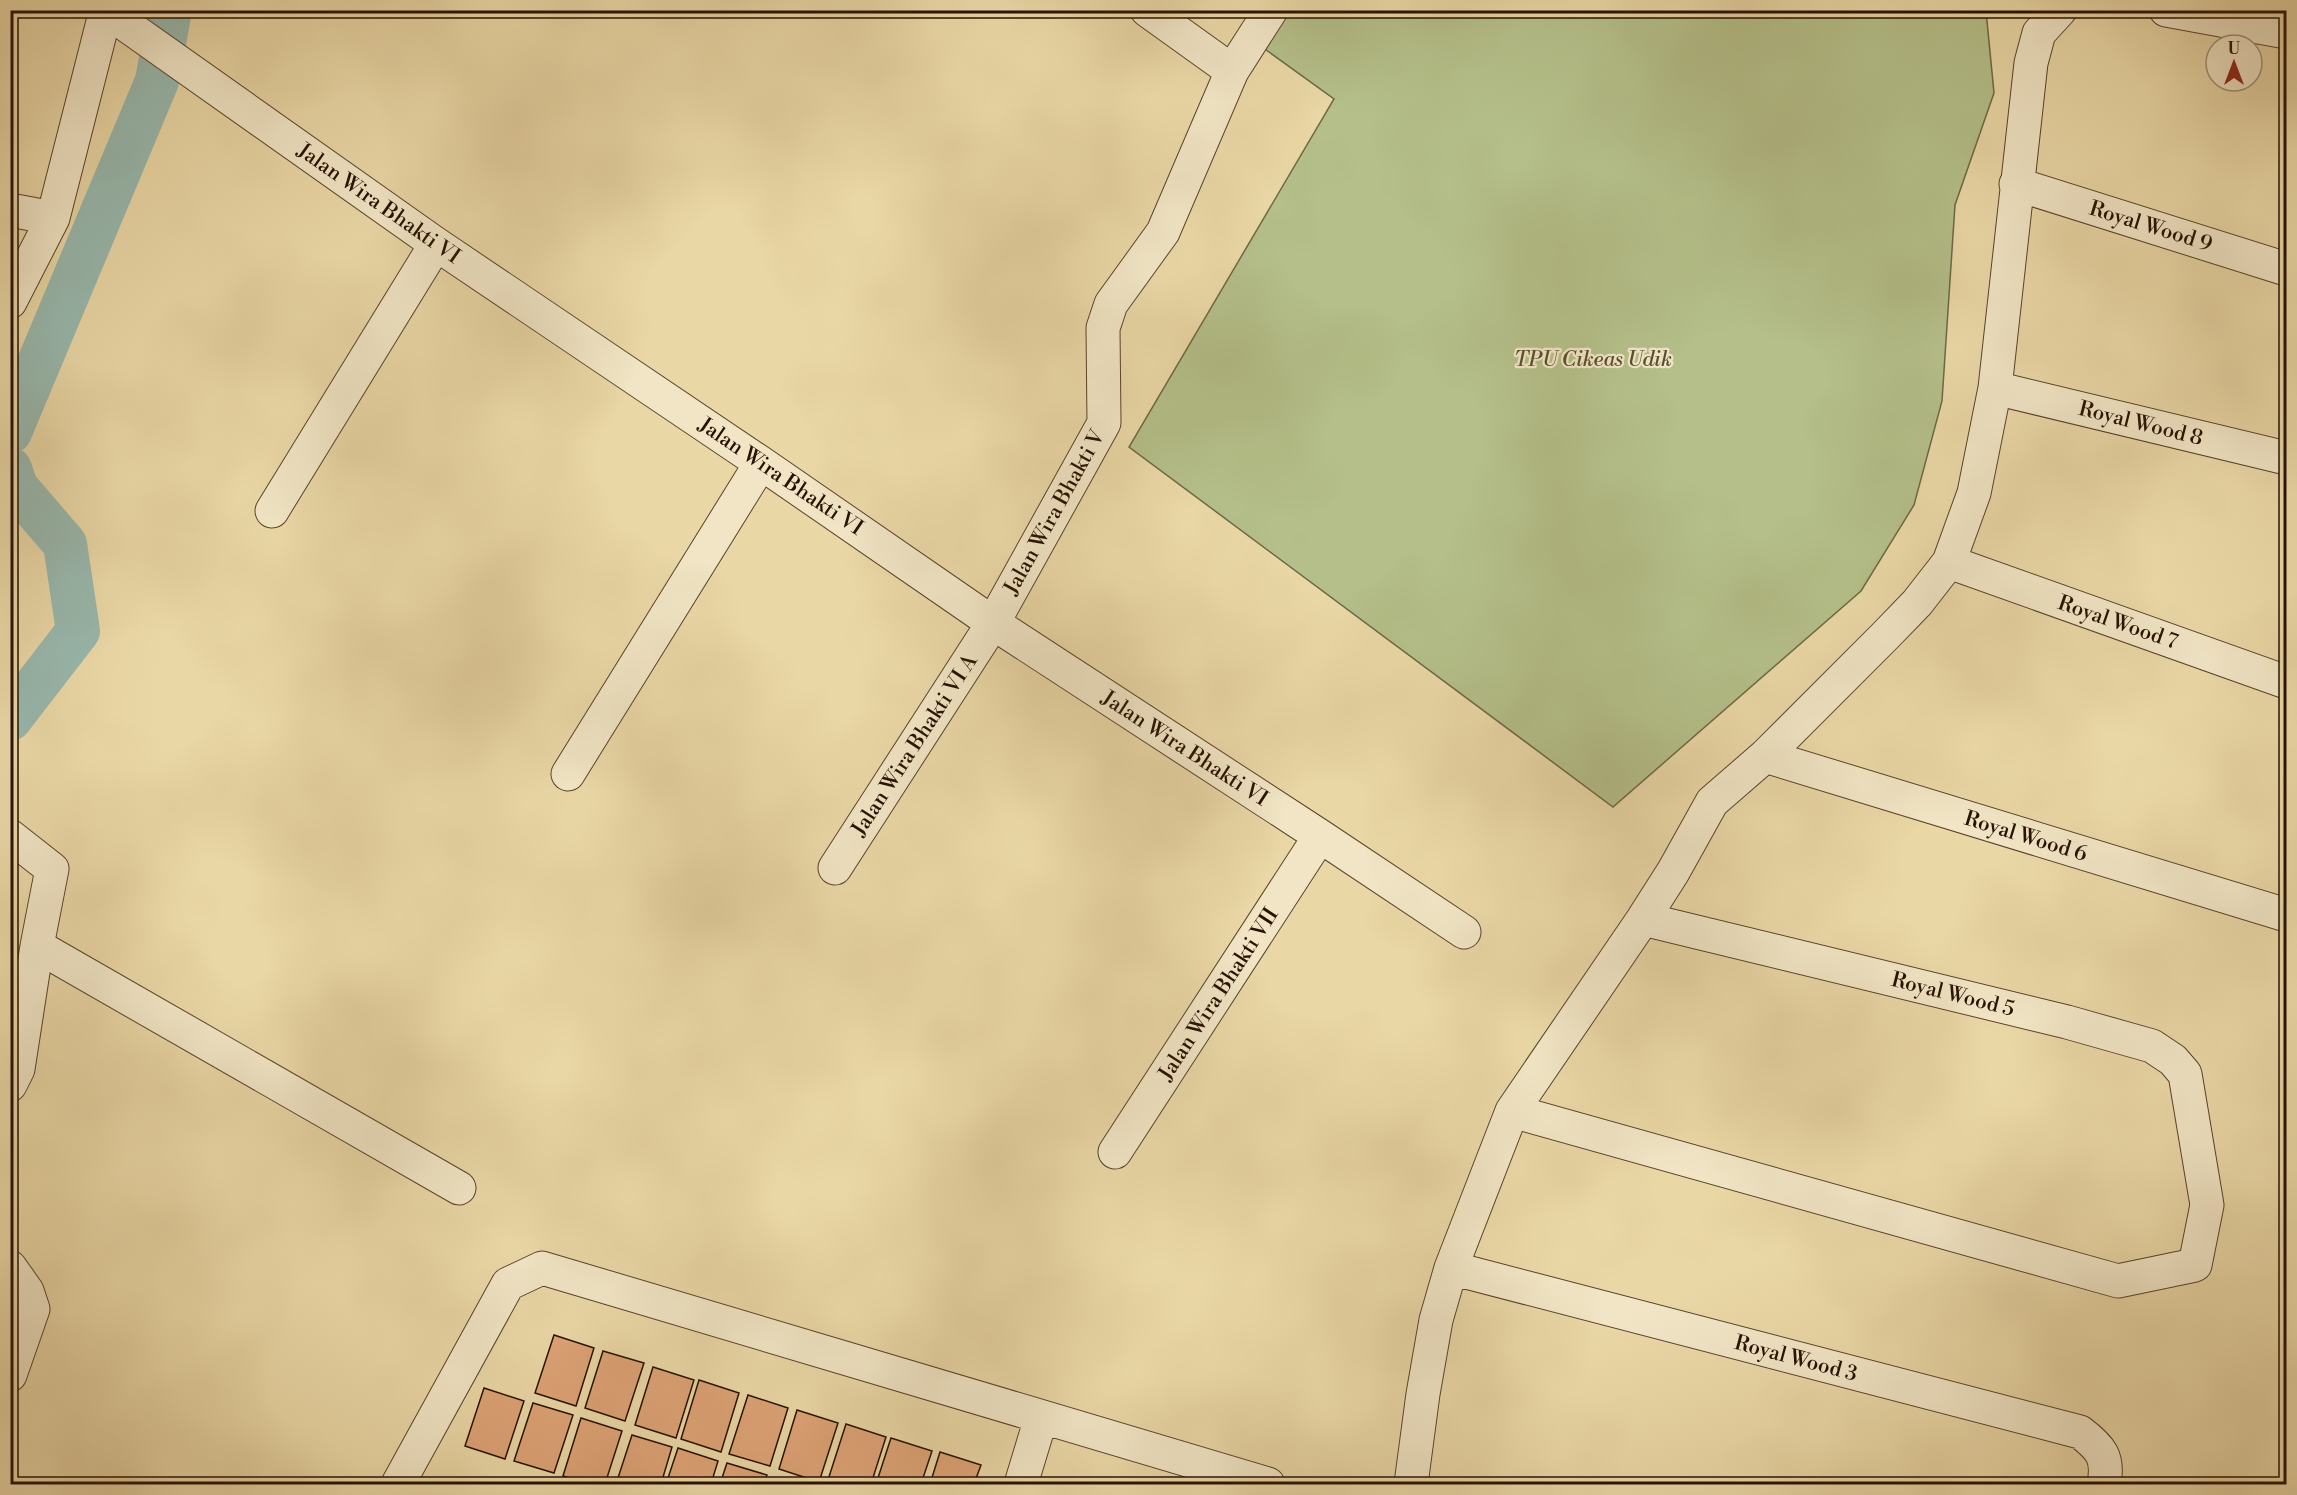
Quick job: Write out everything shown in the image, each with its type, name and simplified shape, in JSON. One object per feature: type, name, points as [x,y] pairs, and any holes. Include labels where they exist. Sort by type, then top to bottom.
[{"type":"street","points":[[1148,10],[1233,71]]},
{"type":"street","name":"Jalan Wira Bhakti V","points":[[993,623],[1104,423],[1103,328],[1111,304],[1163,232],[1233,71],[1271,10]]},
{"type":"street","points":[[1411,1485],[1434,1330],[1451,1268],[1512,1111],[1643,919],[1673,872],[1712,802],[1765,756],[1917,603],[1949,562],[1974,493],[1995,388],[2031,63],[2039,33],[2060,10]]},
{"type":"street","points":[[2166,10],[2286,32]]},
{"type":"street","points":[[10,302],[52,219],[105,11]]},
{"type":"street","name":"Jalan Wira Bhakti VI","points":[[105,11],[177,59],[436,244],[762,463],[993,623],[1464,932]]},
{"type":"street","name":"Royal Wood 9","points":[[2016,184],[2286,269]]},
{"type":"street","points":[[10,210],[52,219]]},
{"type":"street","points":[[272,511],[436,244]]},
{"type":"street","name":"Royal Wood 8","points":[[1995,388],[2286,459]]},
{"type":"street","points":[[568,774],[762,463]]},
{"type":"street","name":"Royal Wood 7","points":[[1949,562],[2286,682]]},
{"type":"street","name":"Jalan Wira Bhakti VI A","points":[[836,868],[993,623]]},
{"type":"street","name":"Royal Wood 6","points":[[1765,756],[2286,915]]},
{"type":"street","points":[[10,836],[52,869],[36,946],[18,1069],[10,1085]]},
{"type":"street","name":"Jalan Wira Bhakti VII","points":[[1115,1152],[1320,836]]},
{"type":"street","name":"Royal Wood 5","points":[[1512,1111],[2118,1281],[2195,1265],[2207,1205],[2185,1074],[2173,1060],[2152,1046],[2067,1022],[1643,919]]},
{"type":"street","points":[[36,946],[459,1188]]},
{"type":"street","points":[[10,1267],[27,1291],[33,1309],[10,1375]]},
{"type":"street","points":[[403,1483],[507,1284],[542,1268],[1268,1485]]},
{"type":"street","name":"Royal Wood 3","points":[[1451,1268],[2080,1432],[2101,1451],[2105,1461],[2104,1485]]},
{"type":"street","points":[[1022,1485],[1041,1418]]},
{"type":"green space","name":"TPU Cikeas Udik","points":[[1265,11],[1986,11],[1994,93],[1955,205],[1942,401],[1914,505],[1861,591],[1613,807],[1129,447],[1334,99],[1251,39]]},
{"type":"building","points":[[554,1335],[594,1348],[576,1406],[535,1393]]},
{"type":"building","points":[[603,1351],[644,1363],[625,1421],[585,1408]]},
{"type":"building","points":[[653,1367],[694,1380],[676,1438],[635,1425]]},
{"type":"building","points":[[699,1380],[739,1393],[721,1452],[681,1439]]},
{"type":"building","points":[[484,1388],[524,1401],[505,1459],[465,1446]]},
{"type":"building","points":[[748,1395],[788,1408],[770,1466],[729,1454]]},
{"type":"building","points":[[533,1403],[573,1415],[554,1473],[514,1461]]},
{"type":"building","points":[[797,1410],[838,1423],[819,1482],[779,1469]]},
{"type":"building","points":[[581,1418],[622,1431],[605,1484],[589,1484],[563,1476]]},
{"type":"building","points":[[846,1424],[886,1437],[871,1484],[827,1483]]},
{"type":"building","points":[[632,1435],[672,1447],[661,1484],[616,1484]]},
{"type":"building","points":[[891,1438],[932,1451],[921,1484],[876,1484]]},
{"type":"building","points":[[678,1448],[718,1461],[711,1484],[666,1484]]},
{"type":"building","points":[[940,1452],[981,1465],[974,1484],[930,1484]]},
{"type":"building","points":[[727,1463],[767,1475],[764,1484],[720,1484]]},
{"type":"building","points":[[775,1478],[795,1484],[773,1484]]},
{"type":"building","points":[[1063,1479],[1081,1484],[1061,1484]]},
{"type":"waterway","points":[[10,432],[157,81],[170,10]]},
{"type":"waterway","points":[[10,469],[16,487],[65,544],[78,631],[10,719]]}]
